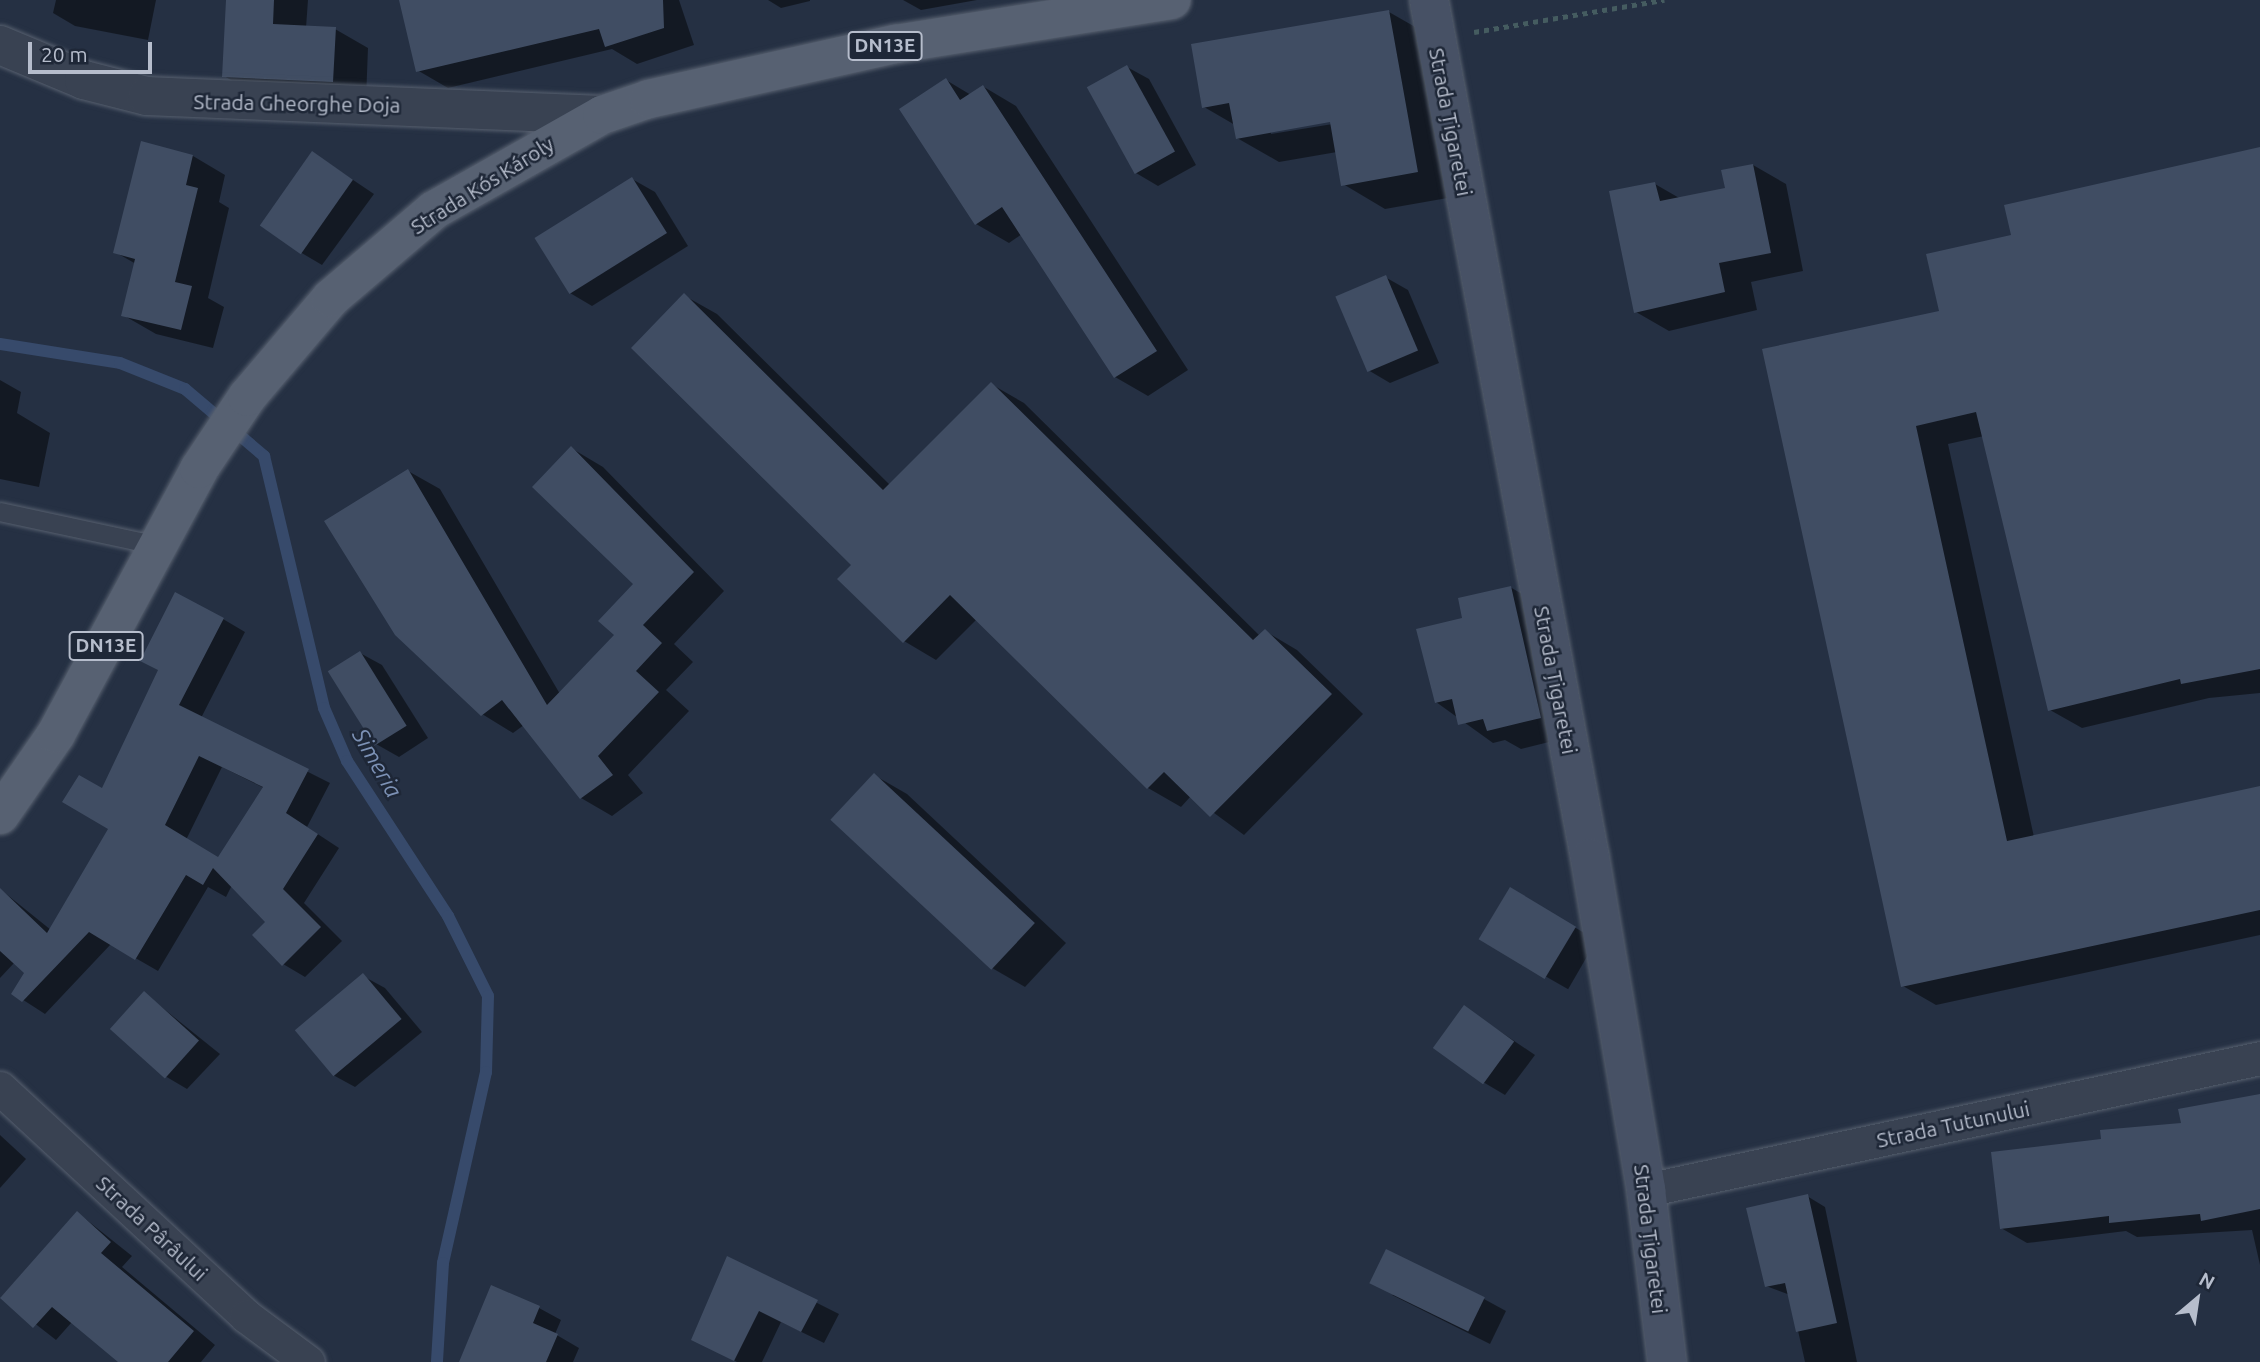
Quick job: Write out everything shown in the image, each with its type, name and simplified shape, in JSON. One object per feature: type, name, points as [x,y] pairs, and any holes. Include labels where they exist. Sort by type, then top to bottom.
[{"type":"main road","name":"Strada Kós Károly","points":[[0,815],[56,734],[199,469],[247,397],[292,339],[380,253],[510,163],[602,115],[818,59],[1172,0]]},
{"type":"main road","name":"Strada Țigaretei","points":[[1429,0],[1590,858],[1646,1190],[1667,1362]]},
{"type":"street","name":"Strada Gheorghe Doja","points":[[0,44],[84,80],[147,96],[602,115]]},
{"type":"street","name":"Strada Tutunului","points":[[1646,1190],[2260,1058]]},
{"type":"street","name":"Strada Pârâului","points":[[0,1088],[246,1316],[308,1362]]},
{"type":"lane","points":[[0,512],[159,545]]},
{"type":"path","points":[[1436,39],[1664,0]]},
{"type":"building","points":[[226,0],[274,0],[273,24],[336,27],[333,82],[222,77]]},
{"type":"building","points":[[399,0],[663,0],[664,28],[605,47],[599,29],[416,72]]},
{"type":"building","points":[[1389,10],[1418,172],[1341,186],[1330,122],[1236,139],[1229,103],[1202,108],[1191,44]]},
{"type":"building","points":[[1127,65],[1175,152],[1135,174],[1087,87]]},
{"type":"building","points":[[946,78],[960,100],[983,85],[1157,351],[1114,378],[1002,207],[975,225],[899,109]]},
{"type":"building","points":[[141,141],[193,155],[186,185],[198,188],[175,282],[192,286],[181,330],[121,316],[135,259],[113,253]]},
{"type":"building","points":[[2260,147],[2260,669],[2181,684],[2180,679],[2048,711],[1976,412],[1916,426],[2007,841],[2260,786],[2260,910],[1901,987],[1762,349],[1939,311],[1926,254],[2011,235],[2004,205]]},
{"type":"building","points":[[312,151],[353,180],[301,254],[260,226]]},
{"type":"building","points":[[1753,164],[1771,253],[1719,263],[1725,292],[1634,313],[1609,191],[1655,182],[1660,201],[1725,188],[1721,170]]},
{"type":"building","points":[[632,177],[667,233],[569,294],[534,238]]},
{"type":"building","points":[[1386,275],[1418,350],[1367,372],[1335,296]]},
{"type":"building","points":[[684,293],[883,490],[991,382],[1253,640],[1265,629],[1332,694],[1210,817],[1164,772],[1147,789],[950,595],[903,643],[837,579],[851,565],[631,348]]},
{"type":"building","points":[[571,446],[694,572],[643,625],[662,643],[636,671],[659,692],[598,756],[613,775],[580,799],[502,700],[481,716],[395,635],[324,521],[408,469],[547,705],[614,635],[598,621],[633,584],[532,487]]},
{"type":"building","points":[[1511,586],[1541,718],[1487,731],[1483,719],[1458,725],[1452,699],[1435,703],[1416,629],[1462,618],[1458,598]]},
{"type":"building","points":[[175,592],[224,618],[179,705],[309,769],[286,813],[318,834],[283,889],[321,927],[282,966],[252,935],[265,922],[213,868],[203,885],[186,875],[135,960],[89,932],[22,1002],[11,994],[24,973],[0,951],[0,888],[47,933],[108,829],[62,802],[79,775],[102,788],[158,670],[140,661]],"holes":[[[199,756],[263,787],[218,857],[165,825]]]},
{"type":"building","points":[[360,651],[407,726],[374,746],[328,671]]},
{"type":"building","points":[[874,773],[1035,923],[991,970],[830,820]]},
{"type":"building","points":[[1510,887],[1576,927],[1545,979],[1479,939]]},
{"type":"building","points":[[363,973],[402,1019],[333,1076],[295,1030]]},
{"type":"building","points":[[144,991],[199,1041],[165,1078],[110,1029]]},
{"type":"building","points":[[1464,1005],[1514,1041],[1483,1084],[1433,1048]]},
{"type":"building","points":[[2260,1094],[2260,1209],[2201,1221],[2200,1214],[2109,1223],[2109,1216],[2000,1229],[1991,1152],[2101,1139],[2100,1130],[2181,1123],[2178,1109]]},
{"type":"building","points":[[1808,1194],[1837,1323],[1796,1332],[1785,1283],[1765,1287],[1746,1208]]},
{"type":"building","points":[[77,1211],[111,1242],[101,1253],[194,1331],[168,1362],[118,1362],[52,1307],[33,1328],[0,1298]]},
{"type":"building","points":[[1386,1249],[1485,1297],[1468,1331],[1369,1283]]},
{"type":"building","points":[[727,1256],[818,1300],[801,1332],[759,1311],[734,1361],[691,1340]]},
{"type":"building","points":[[491,1285],[540,1306],[533,1323],[558,1334],[546,1362],[459,1362]]},
{"type":"waterway","name":"Simeria","points":[[0,344],[120,363],[185,389],[264,456],[324,708],[347,761],[448,916],[488,996],[486,1072],[443,1263],[437,1362]]}]
